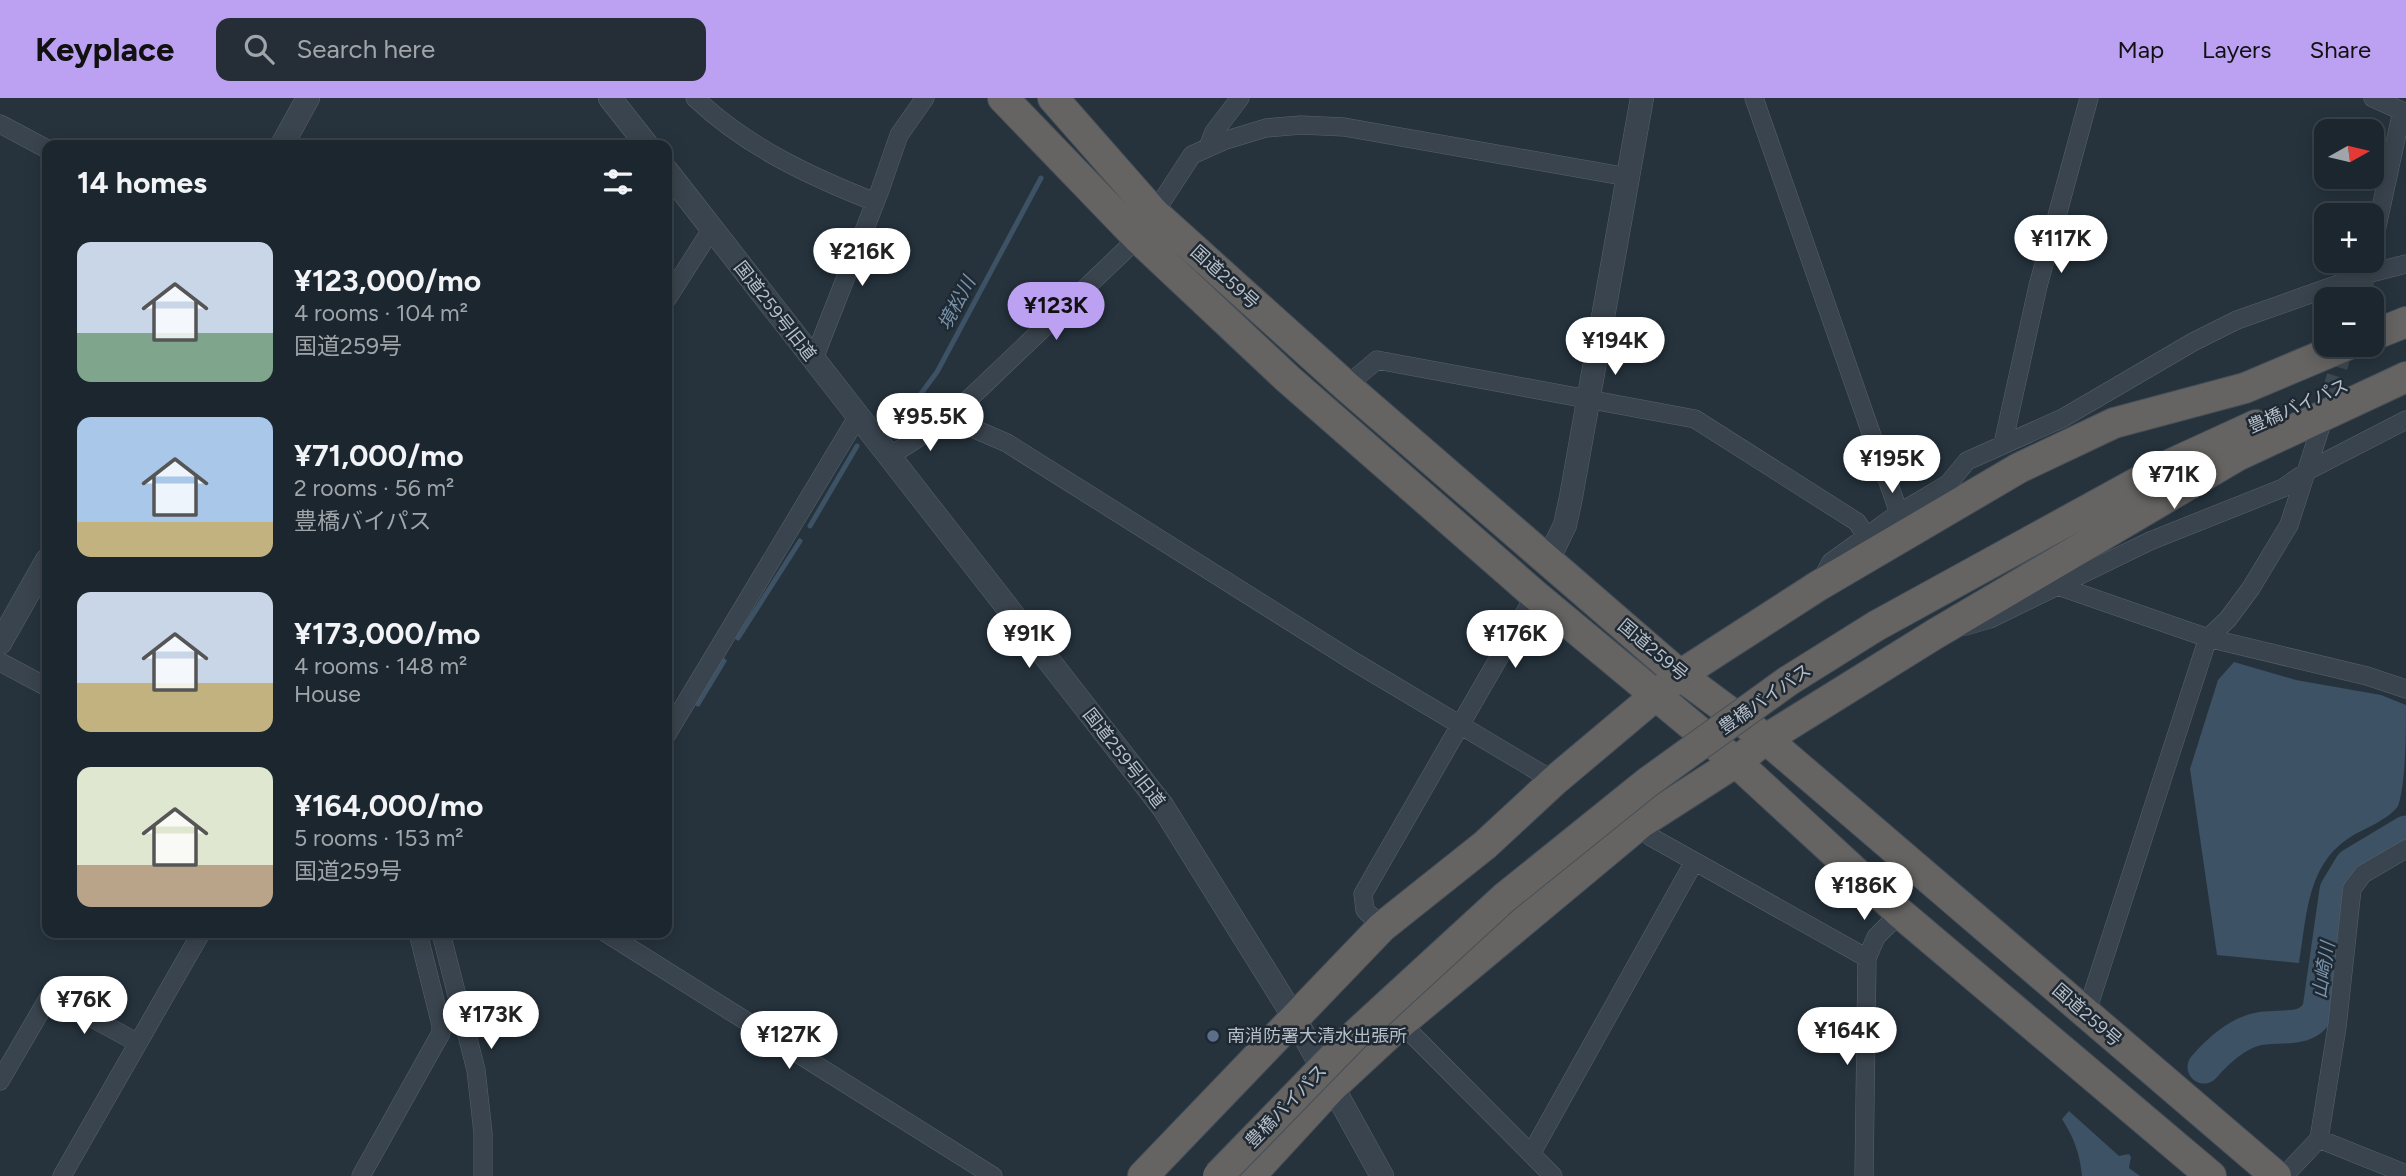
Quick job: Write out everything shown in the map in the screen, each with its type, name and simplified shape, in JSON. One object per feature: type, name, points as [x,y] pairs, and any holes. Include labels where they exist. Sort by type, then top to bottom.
[{"type":"highway","name":"国道259号","points":[[1003,98],[1138,238],[1288,379],[1535,595],[1736,762],[1900,913],[2211,1176]]},
{"type":"highway","name":"国道259号","points":[[1053,98],[1154,213],[1346,386],[1680,675],[1766,739],[2276,1176]]},
{"type":"highway","points":[[2384,330],[2406,322]]},
{"type":"highway","points":[[1143,1176],[1382,927],[1485,845],[1554,781],[1680,675],[1818,586],[2019,468],[2114,423],[2245,388],[2319,357]]},
{"type":"highway","name":"豊橋バイパス","points":[[1218,1176],[1356,1034],[1504,898],[1648,782],[1788,681],[1876,626],[2171,464],[2406,357]]},
{"type":"highway","points":[[1250,1176],[1331,1088],[1401,1023],[1641,823],[1736,762],[1766,739],[1935,634],[2237,456],[2406,377]]},
{"type":"street","points":[[285,140],[308,98]]},
{"type":"street","points":[[610,98],[643,140]]},
{"type":"street","points":[[695,98],[712,115],[769,155],[829,184],[875,202]]},
{"type":"street","points":[[813,361],[899,135],[925,98]]},
{"type":"street","points":[[1208,147],[1214,132],[1240,98]]},
{"type":"street","points":[[1548,560],[1565,525],[1642,98]]},
{"type":"street","points":[[1754,98],[1899,513]]},
{"type":"street","points":[[2003,444],[2038,286],[2089,98]]},
{"type":"street","points":[[2373,98],[2402,111],[2382,203]]},
{"type":"street","points":[[0,124],[42,146]]},
{"type":"street","points":[[890,456],[949,418],[1138,238],[1192,155],[1208,147],[1266,128],[1301,125],[1344,127],[1628,177]]},
{"type":"street","name":"国道259号旧道","points":[[672,178],[1163,807],[1294,1017],[1382,1176]]},
{"type":"street","points":[[672,291],[712,230]]},
{"type":"street","points":[[2384,266],[2406,264]]},
{"type":"street","points":[[1818,586],[1831,562],[1899,513],[1948,484],[1967,461],[2063,418],[2193,342],[2237,320],[2353,273]]},
{"type":"street","points":[[1346,386],[1377,360],[1695,419],[1857,522],[1866,536]]},
{"type":"street","points":[[672,726],[858,416]]},
{"type":"street","points":[[949,418],[1007,443],[1554,781]]},
{"type":"street","points":[[1935,634],[1990,619],[2150,541],[2283,488],[2309,470],[2406,420]]},
{"type":"street","points":[[2086,1014],[2208,638],[2228,619],[2289,525],[2309,470],[2320,429]]},
{"type":"street","points":[[0,643],[42,569]]},
{"type":"street","points":[[2058,586],[2208,638],[2367,676],[2406,689]]},
{"type":"street","points":[[1382,927],[1365,911],[1363,894],[1535,595]]},
{"type":"street","points":[[0,662],[42,684]]},
{"type":"street","points":[[1641,823],[1651,837],[1867,958]]},
{"type":"street","points":[[2284,1176],[2319,1139],[2337,1027],[2353,889],[2363,874],[2406,849]]},
{"type":"street","points":[[1531,1154],[1693,862]]},
{"type":"street","points":[[1864,1176],[1867,958],[1876,937],[1900,913]]},
{"type":"street","points":[[62,1176],[198,938]]},
{"type":"street","points":[[361,1176],[441,1033],[419,938]]},
{"type":"street","points":[[442,938],[476,1070],[483,1133],[483,1176]]},
{"type":"street","points":[[614,938],[993,1176]]},
{"type":"street","points":[[0,1082],[50,995],[138,1043]]},
{"type":"street","points":[[1401,1023],[1553,1176]]},
{"type":"street","points":[[2319,1139],[2406,1174]]},
{"type":"water","points":[[2234,662],[2296,680],[2381,695],[2406,705],[2404,771],[2398,806],[2382,820],[2349,838],[2324,863],[2311,894],[2299,963],[2217,955],[2190,769],[2218,680]]},
{"type":"water","points":[[2069,1111],[2119,1156],[2129,1154],[2129,1168],[2140,1176],[2082,1176],[2076,1146],[2062,1119]]},
{"type":"waterway","name":"境松川","points":[[883,429],[914,403],[937,372],[1041,178]]},
{"type":"waterway","name":"境松川","points":[[810,526],[857,446]]},
{"type":"waterway","name":"境松川","points":[[738,638],[800,541]]},
{"type":"waterway","name":"境松川","points":[[698,704],[724,661]]},
{"type":"waterway","name":"山崎川","points":[[2204,1067],[2226,1045],[2240,1036],[2263,1028],[2299,1025],[2314,1017],[2319,1009],[2336,890],[2351,865],[2406,832]]},
{"type":"tunnel","points":[[2323,419],[2341,357]]},
{"type":"place","name":"南消防署大清水出張所","points":[[1213,1036]]}]
